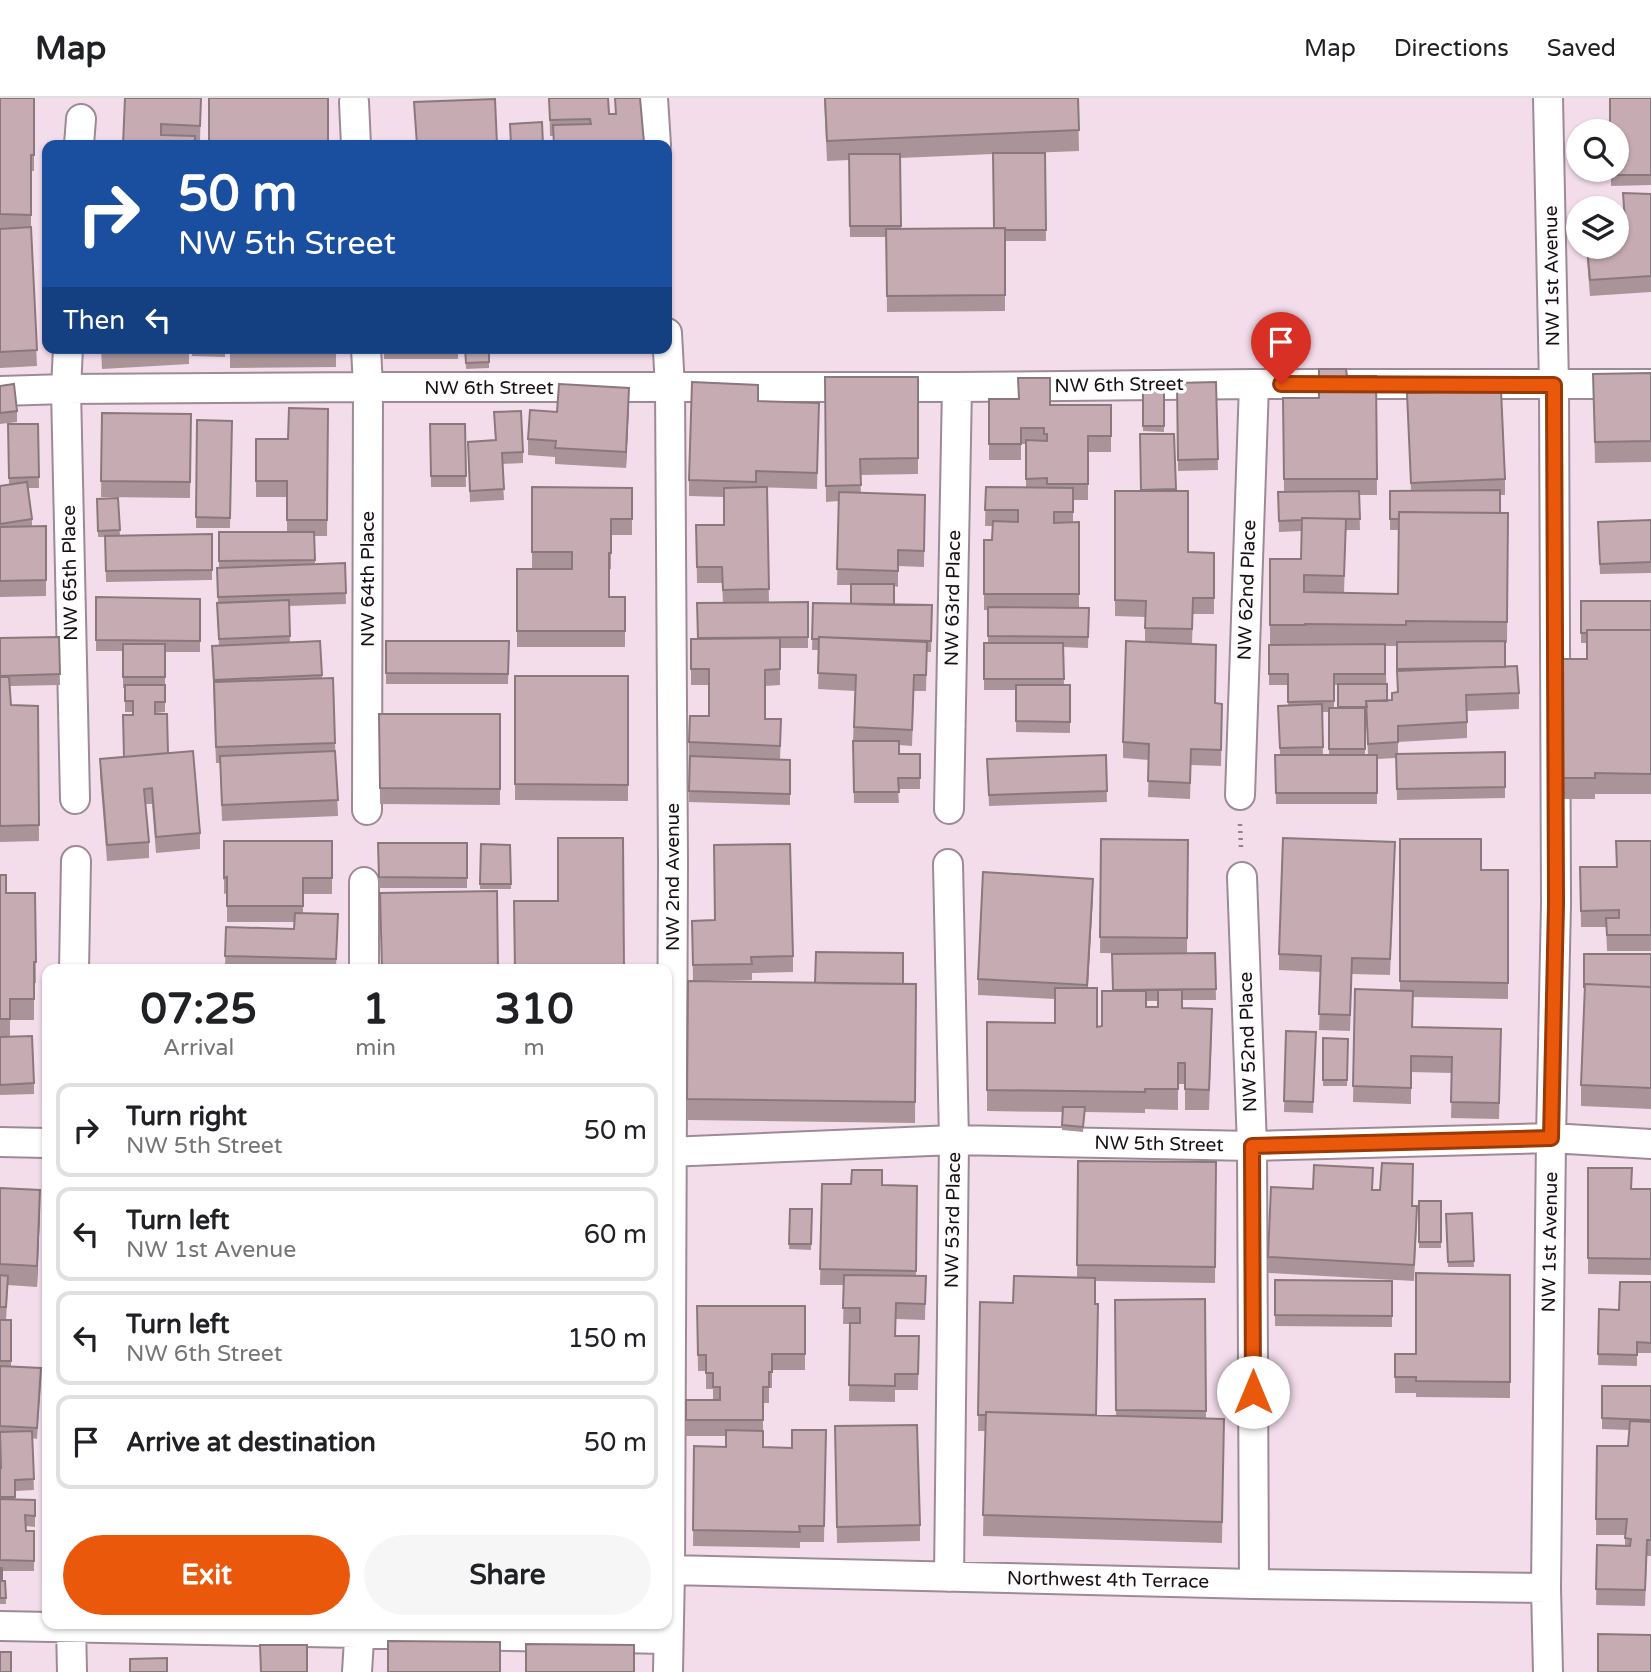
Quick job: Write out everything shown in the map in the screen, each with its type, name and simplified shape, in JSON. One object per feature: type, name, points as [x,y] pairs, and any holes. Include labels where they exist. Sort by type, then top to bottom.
[{"type":"street","points":[[653,98],[656,140]]},
{"type":"street","name":"NW 1st Avenue","points":[[1548,98],[1554,385],[1556,904],[1546,1588],[1548,1672]]},
{"type":"street","points":[[354,102],[356,140]]},
{"type":"street","name":"NW 65th Place","points":[[68,354],[66,389],[75,799]]},
{"type":"street","name":"NW 64th Place","points":[[366,354],[367,810]]},
{"type":"street","name":"NW 2nd Avenue","points":[[668,354],[672,964]]},
{"type":"street","name":"NW 62nd Place","points":[[1240,795],[1254,384]]},
{"type":"street","name":"NW 6th Street","points":[[0,391],[368,387],[1651,384]]},
{"type":"street","name":"NW 63rd Place","points":[[949,809],[957,387]]},
{"type":"street","points":[[74,964],[76,861]]},
{"type":"street","name":"NW 53rd Place","points":[[948,864],[954,1140],[949,1577]]},
{"type":"street","name":"NW 52nd Place","points":[[1242,877],[1252,1146],[1254,1584]]},
{"type":"street","points":[[364,881],[364,964]]},
{"type":"street","name":"NW 5th Street","points":[[672,1152],[954,1140],[1252,1146],[1551,1138],[1651,1144]]},
{"type":"street","points":[[0,1142],[42,1143]]},
{"type":"street","name":"Northwest 4th Terrace","points":[[672,1570],[1546,1588]]},
{"type":"street","points":[[0,1626],[42,1626]]},
{"type":"street","points":[[70,1629],[72,1672]]},
{"type":"street","points":[[357,1672],[360,1629],[668,1639]]},
{"type":"street","name":"NW 2nd Avenue","points":[[668,1629],[668,1672]]},
{"type":"path","points":[[1240,795],[1242,877]]},
{"type":"building","points":[[0,98],[34,98],[31,215],[0,214]]},
{"type":"building","points":[[125,98],[201,98],[200,126],[161,124],[161,135],[195,136],[195,140],[123,140]]},
{"type":"building","points":[[209,98],[328,98],[328,140],[209,140]]},
{"type":"building","points":[[549,98],[608,98],[609,114],[616,114],[615,98],[640,98],[644,140],[554,140],[553,125],[591,124],[590,119],[550,120]]},
{"type":"building","points":[[825,98],[1078,98],[1079,130],[827,141]]},
{"type":"building","points":[[1610,98],[1651,98],[1651,175],[1629,175],[1629,119],[1610,119]]},
{"type":"building","points":[[495,99],[497,140],[417,140],[414,102]]},
{"type":"building","points":[[542,122],[543,140],[511,140],[510,124]]},
{"type":"building","points":[[993,153],[1045,153],[1046,230],[994,228]]},
{"type":"building","points":[[849,154],[900,154],[901,226],[850,226]]},
{"type":"building","points":[[1623,193],[1651,194],[1651,276],[1590,280],[1588,259],[1629,259],[1629,196],[1623,196]]},
{"type":"building","points":[[31,227],[37,350],[0,352],[0,229]]},
{"type":"building","points":[[1005,228],[1005,295],[887,296],[886,229]]},
{"type":"building","points":[[465,354],[489,354],[489,362],[466,363]]},
{"type":"building","points":[[1319,369],[1346,369],[1347,376],[1376,376],[1377,479],[1284,479],[1283,398],[1319,398]]},
{"type":"building","points":[[1651,373],[1651,441],[1595,442],[1593,374]]},
{"type":"building","points":[[825,377],[918,377],[918,458],[860,459],[861,485],[826,486]]},
{"type":"building","points":[[1018,378],[1050,378],[1050,405],[1111,405],[1111,436],[1088,436],[1088,484],[1047,484],[1047,478],[1026,479],[1026,440],[1047,441],[1044,428],[1021,428],[1021,444],[989,444],[989,399],[1019,399]]},
{"type":"building","points":[[692,382],[758,385],[758,401],[819,403],[817,473],[756,471],[756,482],[689,480]]},
{"type":"building","points":[[1216,382],[1218,459],[1178,460],[1177,383]]},
{"type":"building","points":[[14,384],[17,411],[0,413],[0,386]]},
{"type":"building","points":[[559,384],[629,388],[626,452],[555,448],[556,441],[528,439],[530,410],[557,412]]},
{"type":"building","points":[[1143,390],[1164,390],[1164,426],[1143,426]]},
{"type":"building","points":[[1501,390],[1505,479],[1411,483],[1407,393]]},
{"type":"building","points":[[289,408],[328,409],[327,520],[287,520],[287,481],[256,481],[256,439],[288,439]]},
{"type":"building","points":[[521,411],[523,452],[502,453],[504,489],[470,491],[468,442],[496,440],[494,412]]},
{"type":"building","points":[[102,413],[191,414],[190,482],[101,481]]},
{"type":"building","points":[[197,420],[232,421],[230,518],[196,517]]},
{"type":"building","points":[[8,424],[38,424],[39,477],[9,478]]},
{"type":"building","points":[[430,424],[465,424],[466,476],[431,476]]},
{"type":"building","points":[[1140,434],[1174,434],[1176,489],[1141,490]]},
{"type":"building","points":[[27,482],[32,519],[0,524],[0,486]]},
{"type":"building","points":[[532,487],[632,488],[632,519],[611,519],[609,553],[609,597],[625,597],[625,631],[517,631],[517,569],[572,569],[572,552],[532,552]]},
{"type":"building","points":[[767,487],[769,589],[723,590],[722,567],[697,567],[696,525],[724,525],[724,488]]},
{"type":"building","points":[[986,487],[1073,488],[1073,512],[1054,512],[1054,523],[1079,522],[1079,594],[984,594],[984,540],[992,540],[993,521],[1018,522],[1018,510],[985,510]]},
{"type":"building","points":[[1500,490],[1500,513],[1399,512],[1399,519],[1390,519],[1390,491]]},
{"type":"building","points":[[1115,491],[1188,491],[1188,552],[1214,553],[1214,598],[1193,598],[1192,629],[1145,628],[1146,601],[1115,600]]},
{"type":"building","points":[[1359,491],[1360,519],[1302,518],[1279,521],[1278,492]]},
{"type":"building","points":[[839,492],[925,495],[924,551],[898,550],[898,571],[837,569]]},
{"type":"building","points":[[118,498],[120,530],[98,531],[97,499]]},
{"type":"building","points":[[1399,512],[1508,513],[1507,622],[1406,621],[1406,625],[1270,625],[1270,559],[1301,559],[1302,518],[1346,519],[1344,576],[1304,575],[1304,592],[1398,594]]},
{"type":"building","points":[[1651,520],[1651,562],[1600,564],[1598,522]]},
{"type":"building","points":[[46,526],[46,580],[0,581],[0,527]]},
{"type":"building","points":[[219,532],[314,532],[315,560],[219,561]]},
{"type":"building","points":[[212,534],[212,570],[106,571],[105,536]]},
{"type":"building","points":[[345,563],[346,593],[218,597],[217,568]]},
{"type":"building","points":[[851,584],[894,584],[894,605],[851,604]]},
{"type":"building","points":[[96,597],[200,599],[200,641],[96,640]]},
{"type":"building","points":[[289,600],[290,636],[219,639],[217,603]]},
{"type":"building","points":[[1581,601],[1651,601],[1651,630],[1587,630],[1587,633],[1581,633]]},
{"type":"building","points":[[808,602],[808,637],[698,638],[697,603]]},
{"type":"building","points":[[813,603],[932,605],[931,641],[819,637],[812,639]]},
{"type":"building","points":[[988,607],[1089,608],[1088,637],[988,636]]},
{"type":"building","points":[[1587,630],[1651,630],[1651,774],[1595,773],[1595,778],[1562,778],[1562,659],[1587,659]]},
{"type":"building","points":[[59,637],[60,674],[0,676],[0,638]]},
{"type":"building","points":[[819,637],[927,642],[926,675],[914,675],[912,730],[854,727],[856,675],[818,673]]},
{"type":"building","points":[[780,638],[780,669],[765,670],[765,719],[781,719],[780,746],[689,742],[690,716],[709,716],[709,669],[691,669],[691,639]]},
{"type":"building","points":[[320,641],[322,675],[214,680],[212,646]]},
{"type":"building","points":[[386,641],[509,641],[508,674],[386,673]]},
{"type":"building","points":[[1126,641],[1216,645],[1215,703],[1222,704],[1221,750],[1191,749],[1190,783],[1148,781],[1149,744],[1123,742]]},
{"type":"building","points":[[1505,641],[1505,667],[1397,669],[1397,642]]},
{"type":"building","points":[[984,643],[1063,643],[1064,679],[984,679]]},
{"type":"building","points":[[123,644],[165,644],[165,677],[123,677]]},
{"type":"building","points":[[1385,644],[1385,674],[1334,674],[1334,701],[1288,702],[1288,674],[1269,674],[1269,645]]},
{"type":"building","points":[[1517,666],[1519,693],[1466,695],[1467,722],[1398,726],[1398,742],[1368,744],[1366,701],[1392,700],[1392,693],[1398,692],[1397,671]]},
{"type":"building","points":[[515,676],[628,676],[628,785],[515,784]]},
{"type":"building","points":[[0,677],[9,677],[11,705],[38,706],[39,825],[0,826]]},
{"type":"building","points":[[333,678],[335,743],[216,747],[214,682]]},
{"type":"building","points":[[1338,684],[1387,684],[1387,701],[1366,701],[1367,707],[1338,707]]},
{"type":"building","points":[[125,685],[165,685],[165,702],[155,702],[155,714],[167,714],[168,753],[124,757],[123,715],[133,715],[133,701],[125,701]]},
{"type":"building","points":[[1016,685],[1070,685],[1070,722],[1016,721]]},
{"type":"building","points":[[1322,704],[1323,747],[1280,748],[1278,706]]},
{"type":"building","points":[[1329,708],[1365,708],[1365,749],[1329,749]]},
{"type":"building","points":[[379,714],[500,714],[500,789],[380,788]]},
{"type":"building","points":[[853,741],[899,741],[899,754],[920,754],[920,778],[898,778],[899,792],[854,792]]},
{"type":"building","points":[[193,751],[200,833],[156,837],[152,788],[144,789],[149,842],[107,845],[100,759]]},
{"type":"building","points":[[335,751],[338,800],[222,805],[220,756]]},
{"type":"building","points":[[1505,752],[1505,787],[1397,789],[1396,754]]},
{"type":"building","points":[[1106,755],[1107,791],[989,795],[987,759]]},
{"type":"building","points":[[1275,755],[1377,755],[1377,793],[1276,793]]},
{"type":"building","points":[[690,756],[790,760],[790,794],[689,791]]},
{"type":"building","points":[[558,838],[623,838],[624,964],[515,964],[514,901],[558,901]]},
{"type":"building","points":[[1283,838],[1395,842],[1390,959],[1352,958],[1350,1015],[1319,1014],[1321,956],[1279,954]]},
{"type":"building","points":[[1101,839],[1188,840],[1187,938],[1100,937]]},
{"type":"building","points":[[1400,839],[1481,839],[1481,870],[1508,870],[1508,983],[1400,981]]},
{"type":"building","points":[[224,841],[332,841],[332,878],[303,878],[303,906],[227,906]]},
{"type":"building","points":[[1616,841],[1651,841],[1651,935],[1607,935],[1606,918],[1619,918],[1619,910],[1581,911],[1580,867],[1617,867]]},
{"type":"building","points":[[378,843],[467,843],[467,878],[379,877]]},
{"type":"building","points":[[481,844],[510,845],[511,884],[480,884]]},
{"type":"building","points":[[790,844],[793,956],[751,957],[752,964],[693,965],[692,921],[715,920],[714,845]]},
{"type":"building","points":[[983,872],[1093,879],[1087,985],[978,979]]},
{"type":"building","points":[[0,875],[6,875],[6,893],[35,893],[34,999],[10,999],[10,1019],[0,1019]]},
{"type":"building","points":[[497,891],[498,964],[382,964],[380,893]]},
{"type":"building","points":[[295,913],[338,914],[336,959],[225,956],[226,927],[294,929]]},
{"type":"building","points":[[816,952],[903,953],[903,984],[815,983]]},
{"type":"building","points":[[1215,953],[1216,989],[1113,990],[1112,954]]},
{"type":"building","points":[[1584,954],[1651,954],[1651,987],[1585,984],[1584,988]]},
{"type":"building","points":[[688,981],[916,984],[915,1102],[687,1099]]},
{"type":"building","points":[[1585,984],[1651,987],[1651,1088],[1581,1085]]},
{"type":"building","points":[[1055,988],[1097,988],[1097,1027],[1102,1026],[1102,991],[1146,991],[1146,1007],[1158,1007],[1158,990],[1182,990],[1182,1008],[1212,1009],[1209,1090],[1185,1089],[1185,1063],[1178,1063],[1178,1089],[1145,1089],[1145,1092],[987,1090],[987,1022],[1055,1023]]},
{"type":"building","points":[[1355,989],[1413,991],[1412,1027],[1501,1029],[1499,1103],[1451,1102],[1452,1057],[1411,1056],[1411,1088],[1353,1086]]},
{"type":"building","points":[[1286,1031],[1316,1032],[1313,1102],[1284,1101]]},
{"type":"building","points":[[32,1036],[34,1083],[0,1085],[0,1037]]},
{"type":"building","points":[[1323,1038],[1348,1039],[1347,1080],[1323,1080]]},
{"type":"building","points":[[1063,1107],[1085,1107],[1083,1127],[1062,1125]]},
{"type":"building","points":[[1078,1161],[1216,1162],[1215,1267],[1077,1265]]},
{"type":"building","points":[[1382,1163],[1413,1164],[1412,1206],[1417,1206],[1414,1265],[1268,1257],[1271,1187],[1313,1189],[1314,1165],[1373,1168],[1372,1190],[1380,1190]]},
{"type":"building","points":[[1588,1168],[1632,1168],[1631,1189],[1651,1189],[1651,1259],[1588,1258]]},
{"type":"building","points":[[852,1170],[882,1170],[882,1185],[917,1186],[916,1271],[820,1269],[822,1184],[851,1184]]},
{"type":"building","points":[[0,1188],[40,1190],[37,1266],[0,1264]]},
{"type":"building","points":[[1419,1201],[1441,1201],[1441,1242],[1419,1242]]},
{"type":"building","points":[[790,1209],[812,1209],[811,1244],[789,1244]]},
{"type":"building","points":[[1472,1213],[1474,1261],[1448,1262],[1446,1214]]},
{"type":"building","points":[[1416,1273],[1510,1275],[1510,1382],[1416,1381],[1416,1377],[1395,1377],[1395,1354],[1416,1354]]},
{"type":"building","points":[[0,1275],[8,1276],[6,1307],[0,1307]]},
{"type":"building","points":[[844,1275],[926,1276],[925,1304],[896,1303],[895,1336],[919,1336],[918,1374],[895,1374],[895,1386],[849,1385],[850,1323],[860,1323],[860,1308],[843,1308]]},
{"type":"building","points":[[1014,1276],[1095,1278],[1095,1304],[1098,1304],[1096,1415],[986,1412],[986,1415],[978,1415],[980,1302],[1013,1303]]},
{"type":"building","points":[[1275,1280],[1392,1281],[1392,1316],[1275,1315]]},
{"type":"building","points":[[1620,1282],[1651,1282],[1651,1343],[1637,1342],[1637,1355],[1598,1354],[1599,1309],[1619,1310]]},
{"type":"building","points":[[1205,1299],[1206,1411],[1116,1410],[1115,1300]]},
{"type":"building","points":[[697,1306],[805,1306],[805,1354],[772,1354],[769,1387],[763,1387],[763,1420],[686,1420],[686,1400],[720,1400],[720,1387],[713,1387],[713,1373],[706,1373],[706,1355],[698,1355]]},
{"type":"building","points":[[0,1320],[11,1320],[11,1361],[0,1361]]},
{"type":"building","points":[[0,1366],[41,1368],[37,1428],[0,1426]]},
{"type":"building","points":[[1602,1386],[1651,1386],[1651,1420],[1602,1418]]},
{"type":"building","points":[[986,1412],[1224,1419],[1222,1522],[983,1515]]},
{"type":"building","points":[[1630,1421],[1651,1422],[1651,1540],[1647,1540],[1645,1590],[1596,1589],[1597,1545],[1630,1546],[1631,1539],[1625,1538],[1627,1519],[1596,1519],[1597,1446],[1628,1446]]},
{"type":"building","points":[[917,1425],[920,1525],[837,1527],[835,1426]]},
{"type":"building","points":[[726,1430],[763,1431],[763,1447],[792,1448],[792,1430],[826,1430],[824,1526],[799,1526],[800,1532],[693,1530],[694,1446],[726,1447]]},
{"type":"building","points":[[32,1431],[34,1479],[15,1480],[15,1497],[0,1497],[0,1432]]},
{"type":"building","points":[[0,1499],[35,1500],[35,1516],[25,1515],[26,1531],[34,1531],[34,1561],[0,1560]]},
{"type":"building","points":[[0,1568],[2,1581],[5,1581],[6,1598],[0,1598]]},
{"type":"building","points":[[1598,1634],[1651,1635],[1651,1672],[1598,1672]]},
{"type":"building","points":[[388,1641],[500,1642],[500,1672],[388,1672]]},
{"type":"building","points":[[526,1644],[634,1645],[634,1672],[526,1672]]},
{"type":"building","points":[[260,1645],[307,1645],[307,1672],[261,1672]]},
{"type":"building","points":[[0,1652],[11,1652],[11,1672],[0,1672]]},
{"type":"building","points":[[167,1658],[167,1672],[130,1672],[130,1659]]},
{"type":"route","points":[[1253,1392],[1252,1146],[1551,1138],[1556,904],[1554,385],[1281,384]]}]
